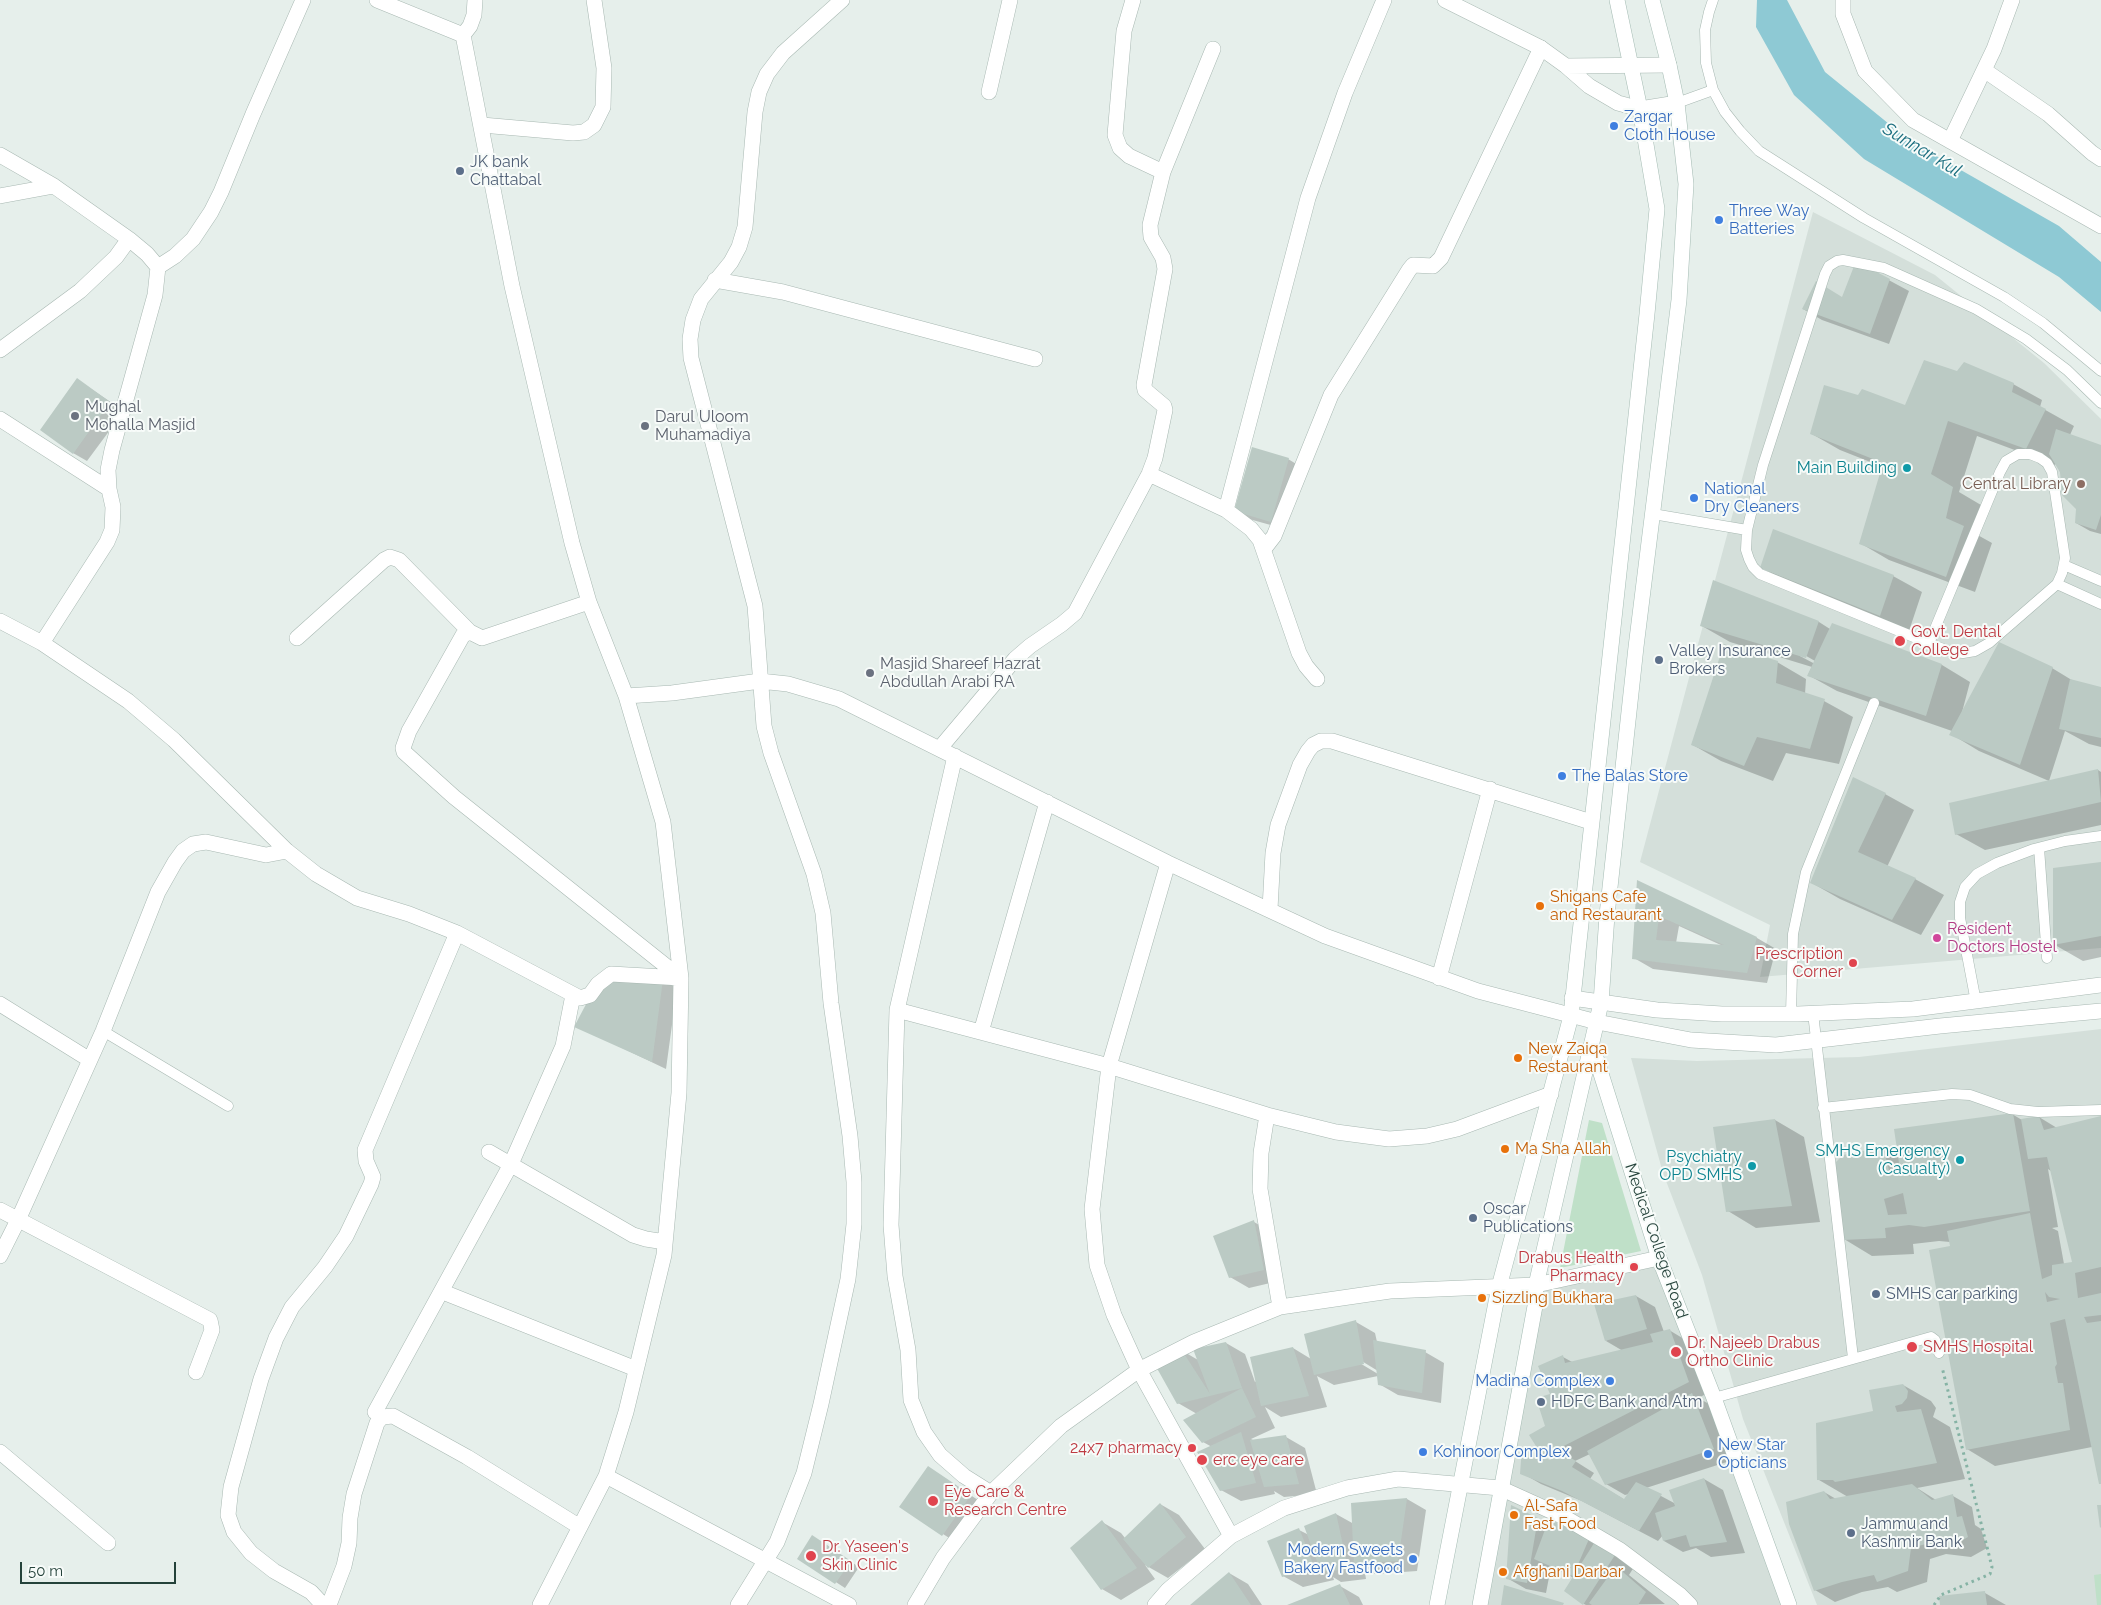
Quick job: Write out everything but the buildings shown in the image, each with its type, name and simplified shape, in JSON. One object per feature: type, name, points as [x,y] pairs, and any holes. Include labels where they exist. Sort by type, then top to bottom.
[{"type":"street","points":[[377,0],[463,35]]},
{"type":"street","points":[[475,0],[474,15],[470,26],[463,35],[512,286],[572,543],[589,602],[626,696],[663,822],[681,978],[678,1093],[664,1256],[626,1412],[606,1476],[540,1605]]},
{"type":"street","points":[[482,125],[573,133],[584,132],[594,125],[603,107],[604,68],[594,0]]},
{"type":"street","points":[[738,1605],[766,1561],[784,1524],[804,1473],[848,1279],[854,1224],[854,1182],[850,1136],[831,1002],[823,912],[814,874],[771,754],[764,726],[755,606],[691,358],[690,339],[693,320],[701,299],[731,262],[745,227],[755,112],[759,92],[767,74],[783,54],[842,0]]},
{"type":"street","points":[[989,92],[1010,0]]},
{"type":"street","points":[[1133,0],[1124,31],[1115,135],[1120,148],[1129,156],[1163,172]]},
{"type":"street","points":[[1226,510],[1308,198],[1345,93],[1384,0]]},
{"type":"street","points":[[1446,0],[1541,48],[1589,86],[1618,104],[1640,109],[1677,103]]},
{"type":"street","points":[[1437,1605],[1499,1287],[1571,1016],[1657,209],[1640,109],[1617,0]]},
{"type":"street","points":[[1480,1605],[1535,1306],[1536,1285],[1601,1003],[1608,905],[1652,514],[1679,300],[1686,184],[1677,103],[1670,64],[1652,0]]},
{"type":"street","points":[[1843,0],[1843,14],[1865,71],[1913,120],[2101,226]]},
{"type":"street","points":[[1950,141],[1994,49],[2012,0]]},
{"type":"street","points":[[158,267],[175,256],[193,239],[211,212],[299,2]]},
{"type":"street","points":[[1264,549],[1274,536],[1331,395],[1413,265],[1433,266],[1441,258],[1541,48]]},
{"type":"street","points":[[940,748],[1015,660],[1030,646],[1075,613],[1149,474],[1165,415],[1164,406],[1146,390],[1144,381],[1165,269],[1163,258],[1154,244],[1149,231],[1163,172],[1213,49]]},
{"type":"street","points":[[1566,66],[1670,64]]},
{"type":"street","points":[[1984,70],[2048,114],[2092,154],[2101,159]]},
{"type":"street","points":[[0,155],[54,186],[129,239],[147,254],[158,267],[154,295],[108,470],[113,507],[112,530],[107,542],[42,642]]},
{"type":"street","points":[[0,196],[54,186]]},
{"type":"street","points":[[0,350],[80,291],[116,257],[129,239]]},
{"type":"street","points":[[715,280],[783,292],[1035,359]]},
{"type":"street","points":[[0,419],[109,488]]},
{"type":"street","points":[[1149,474],[1226,510],[1251,529],[1260,540],[1264,549],[1299,653],[1317,679]]},
{"type":"street","points":[[297,638],[384,560],[390,557],[399,560],[476,636],[489,637],[589,602]]},
{"type":"street","points":[[0,621],[42,642],[128,701],[174,740],[287,851],[316,874],[357,898],[409,914],[457,932],[580,998],[586,997],[604,978],[611,974],[681,978]]},
{"type":"street","points":[[470,632],[463,635],[422,707],[409,731],[403,748],[404,752],[477,815],[681,978]]},
{"type":"street","points":[[626,696],[672,693],[760,681],[788,684],[839,699],[1168,863],[1325,936],[1478,991],[1596,1022],[1691,1040],[1776,1045],[1940,1026],[2101,1011]]},
{"type":"street","points":[[1270,909],[1273,853],[1278,825],[1300,765],[1314,745],[1321,741],[1332,741],[1591,822]]},
{"type":"street","points":[[956,756],[896,1010],[891,1225],[895,1276],[908,1350],[912,1400],[924,1432],[940,1455],[964,1476],[992,1493]]},
{"type":"street","points":[[1439,978],[1490,789]]},
{"type":"street","points":[[981,1032],[1047,802]]},
{"type":"street","points":[[0,1256],[103,1031],[158,892],[183,851],[193,844],[206,842],[266,855],[287,851]]},
{"type":"street","points":[[1168,863],[1109,1066],[1092,1209],[1097,1265],[1114,1315],[1139,1370],[1231,1536]]},
{"type":"street","points":[[323,1605],[311,1592],[274,1571],[251,1553],[234,1532],[228,1515],[231,1487],[261,1379],[276,1338],[292,1307],[325,1267],[346,1236],[371,1184],[373,1177],[366,1161],[365,1150],[457,932]]},
{"type":"street","points":[[1572,998],[1657,1010],[1722,1014],[1791,1014],[1913,1009],[2101,984]]},
{"type":"street","points":[[375,1412],[511,1164],[563,1046],[573,995]]},
{"type":"street","points":[[0,1004],[90,1060]]},
{"type":"street","points":[[896,1010],[1109,1066],[1267,1115],[1336,1132],[1389,1139],[1426,1136],[1457,1129],[1551,1094]]},
{"type":"street","name":"Medical College Road","points":[[1592,1044],[1659,1258],[1714,1398],[1789,1605]]},
{"type":"street","points":[[1267,1115],[1261,1153],[1260,1189],[1280,1307]]},
{"type":"street","points":[[489,1152],[633,1234],[646,1239],[665,1242]]},
{"type":"street","points":[[0,1210],[210,1320],[212,1330],[196,1372]]},
{"type":"street","points":[[915,1605],[943,1558],[992,1493],[1061,1426],[1139,1370],[1194,1342],[1280,1307],[1390,1291],[1536,1285],[1659,1258]]},
{"type":"street","points":[[448,1294],[636,1369]]},
{"type":"street","points":[[329,1605],[344,1566],[349,1543],[350,1518],[354,1494],[377,1423],[382,1417],[393,1416],[426,1434],[467,1457],[580,1527]]},
{"type":"street","points":[[0,1452],[108,1543]]},
{"type":"street","points":[[606,1476],[849,1605]]},
{"type":"street","points":[[1155,1605],[1168,1590],[1231,1536],[1284,1508],[1347,1488],[1398,1479],[1500,1488],[1564,1517],[1620,1550],[1680,1595],[1690,1605]]},
{"type":"lane","points":[[1713,0],[1708,12],[1705,30],[1706,63],[1713,90],[1725,112],[1759,151],[1864,218],[2004,297],[2043,323],[2101,371]]},
{"type":"lane","points":[[1677,103],[1713,90]]},
{"type":"lane","points":[[1929,643],[2006,460],[2018,454],[2030,454],[2047,463],[2052,472],[2065,558],[2057,584],[1989,643],[1975,651],[1963,653],[1948,651],[1760,574],[1753,567],[1746,550],[1747,530],[1763,465],[1829,266],[1837,260],[1843,260],[1884,268],[1976,309],[2026,339],[2067,370],[2101,404]]},
{"type":"lane","points":[[1652,514],[1747,530]]},
{"type":"lane","points":[[2064,565],[2101,582]]},
{"type":"lane","points":[[2057,584],[2101,604]]},
{"type":"lane","points":[[1791,1014],[1793,934],[1806,872],[1874,703]]},
{"type":"lane","points":[[1976,1002],[1960,918],[1960,902],[1965,887],[1976,874],[1997,863],[2065,841],[2101,836]]},
{"type":"lane","points":[[2039,848],[2047,958]]},
{"type":"lane","points":[[1813,1013],[1852,1358]]},
{"type":"lane","points":[[103,1031],[228,1106]]},
{"type":"lane","points":[[1823,1108],[1952,1094],[1970,1095],[2010,1109],[2029,1111],[2101,1110]]},
{"type":"lane","points":[[1714,1398],[1931,1337],[1935,1340],[1939,1353]]},
{"type":"path","points":[[1934,1605],[1942,1595],[1990,1574],[1992,1567],[1939,1353]]},
{"type":"shaded area","name":"Govt. Dental College","points":[[1813,212],[1935,275],[2044,363],[2101,419],[2101,948],[1760,977],[1770,925],[1640,862]]},
{"type":"shaded area","name":"SMHS Hospital","points":[[2101,1029],[2101,1605],[1817,1605],[1743,1419],[1702,1275],[1663,1173],[1631,1058],[1697,1061],[1859,1057]]},
{"type":"shaded area","points":[[1659,1258],[1786,1605],[1480,1605],[1536,1285]]},
{"type":"green space","points":[[1589,1120],[1602,1123],[1641,1251],[1560,1268]]},
{"type":"green space","points":[[2101,1574],[2101,1605],[2097,1605],[2094,1575]]},
{"type":"water","name":"Sunnar Kul","points":[[1757,0],[1787,0],[1825,72],[1910,141],[2059,226],[2101,262],[2101,312],[2059,277],[1864,159],[1794,95],[1756,27]]},
{"type":"place","name":"Zargar Cloth House","points":[[1614,126]]},
{"type":"place","name":"JK bank Chattabal","points":[[460,171]]},
{"type":"place","name":"Three Way Batteries","points":[[1719,220]]},
{"type":"place","name":"Mughal Mohalla Masjid","points":[[75,416]]},
{"type":"place","name":"Darul Uloom Muhamadiya","points":[[645,426]]},
{"type":"place","name":"Main Building","points":[[1907,468]]},
{"type":"place","name":"Central Library","points":[[2081,484]]},
{"type":"place","name":"National Dry Cleaners","points":[[1694,498]]},
{"type":"place","name":"Govt. Dental College","points":[[1900,641]]},
{"type":"place","name":"Valley Insurance Brokers","points":[[1659,660]]},
{"type":"place","name":"Masjid Shareef Hazrat Abdullah Arabi RA","points":[[870,673]]},
{"type":"place","name":"The Balas Store","points":[[1562,776]]},
{"type":"place","name":"Shigans Cafe and Restaurant","points":[[1540,906]]},
{"type":"place","name":"Resident Doctors Hostel","points":[[1937,938]]},
{"type":"place","name":"Prescription Corner","points":[[1853,963]]},
{"type":"place","name":"New Zaiqa Restaurant","points":[[1518,1058]]},
{"type":"place","name":"Ma Sha Allah","points":[[1505,1149]]},
{"type":"place","name":"SMHS Emergency (Casualty)","points":[[1960,1160]]},
{"type":"place","name":"Psychiatry OPD SMHS","points":[[1752,1166]]},
{"type":"place","name":"Oscar Publications","points":[[1473,1218]]},
{"type":"place","name":"Drabus Health Pharmacy","points":[[1634,1267]]},
{"type":"place","name":"SMHS car parking","points":[[1876,1294]]},
{"type":"place","name":"Sizzling Bukhara","points":[[1482,1298]]},
{"type":"place","name":"SMHS Hospital","points":[[1912,1347]]},
{"type":"place","name":"Dr. Najeeb Drabus Ortho Clinic","points":[[1676,1352]]},
{"type":"place","name":"Madina Complex","points":[[1610,1381]]},
{"type":"place","name":"HDFC Bank and Atm","points":[[1541,1402]]},
{"type":"place","name":"24x7 pharmacy","points":[[1192,1448]]},
{"type":"place","name":"Kohinoor Complex","points":[[1423,1452]]},
{"type":"place","name":"New Star Opticians","points":[[1708,1454]]},
{"type":"place","name":"erc eye care","points":[[1202,1460]]},
{"type":"place","name":"Eye Care & Research Centre","points":[[933,1501]]},
{"type":"place","name":"Al-Safa Fast Food","points":[[1514,1515]]},
{"type":"place","name":"Jammu and Kashmir Bank","points":[[1851,1533]]},
{"type":"place","name":"Dr. Yaseen's Skin Clinic","points":[[811,1556]]},
{"type":"place","name":"Modern Sweets Bakery Fastfood","points":[[1413,1559]]},
{"type":"place","name":"Afghani Darbar","points":[[1503,1572]]}]
